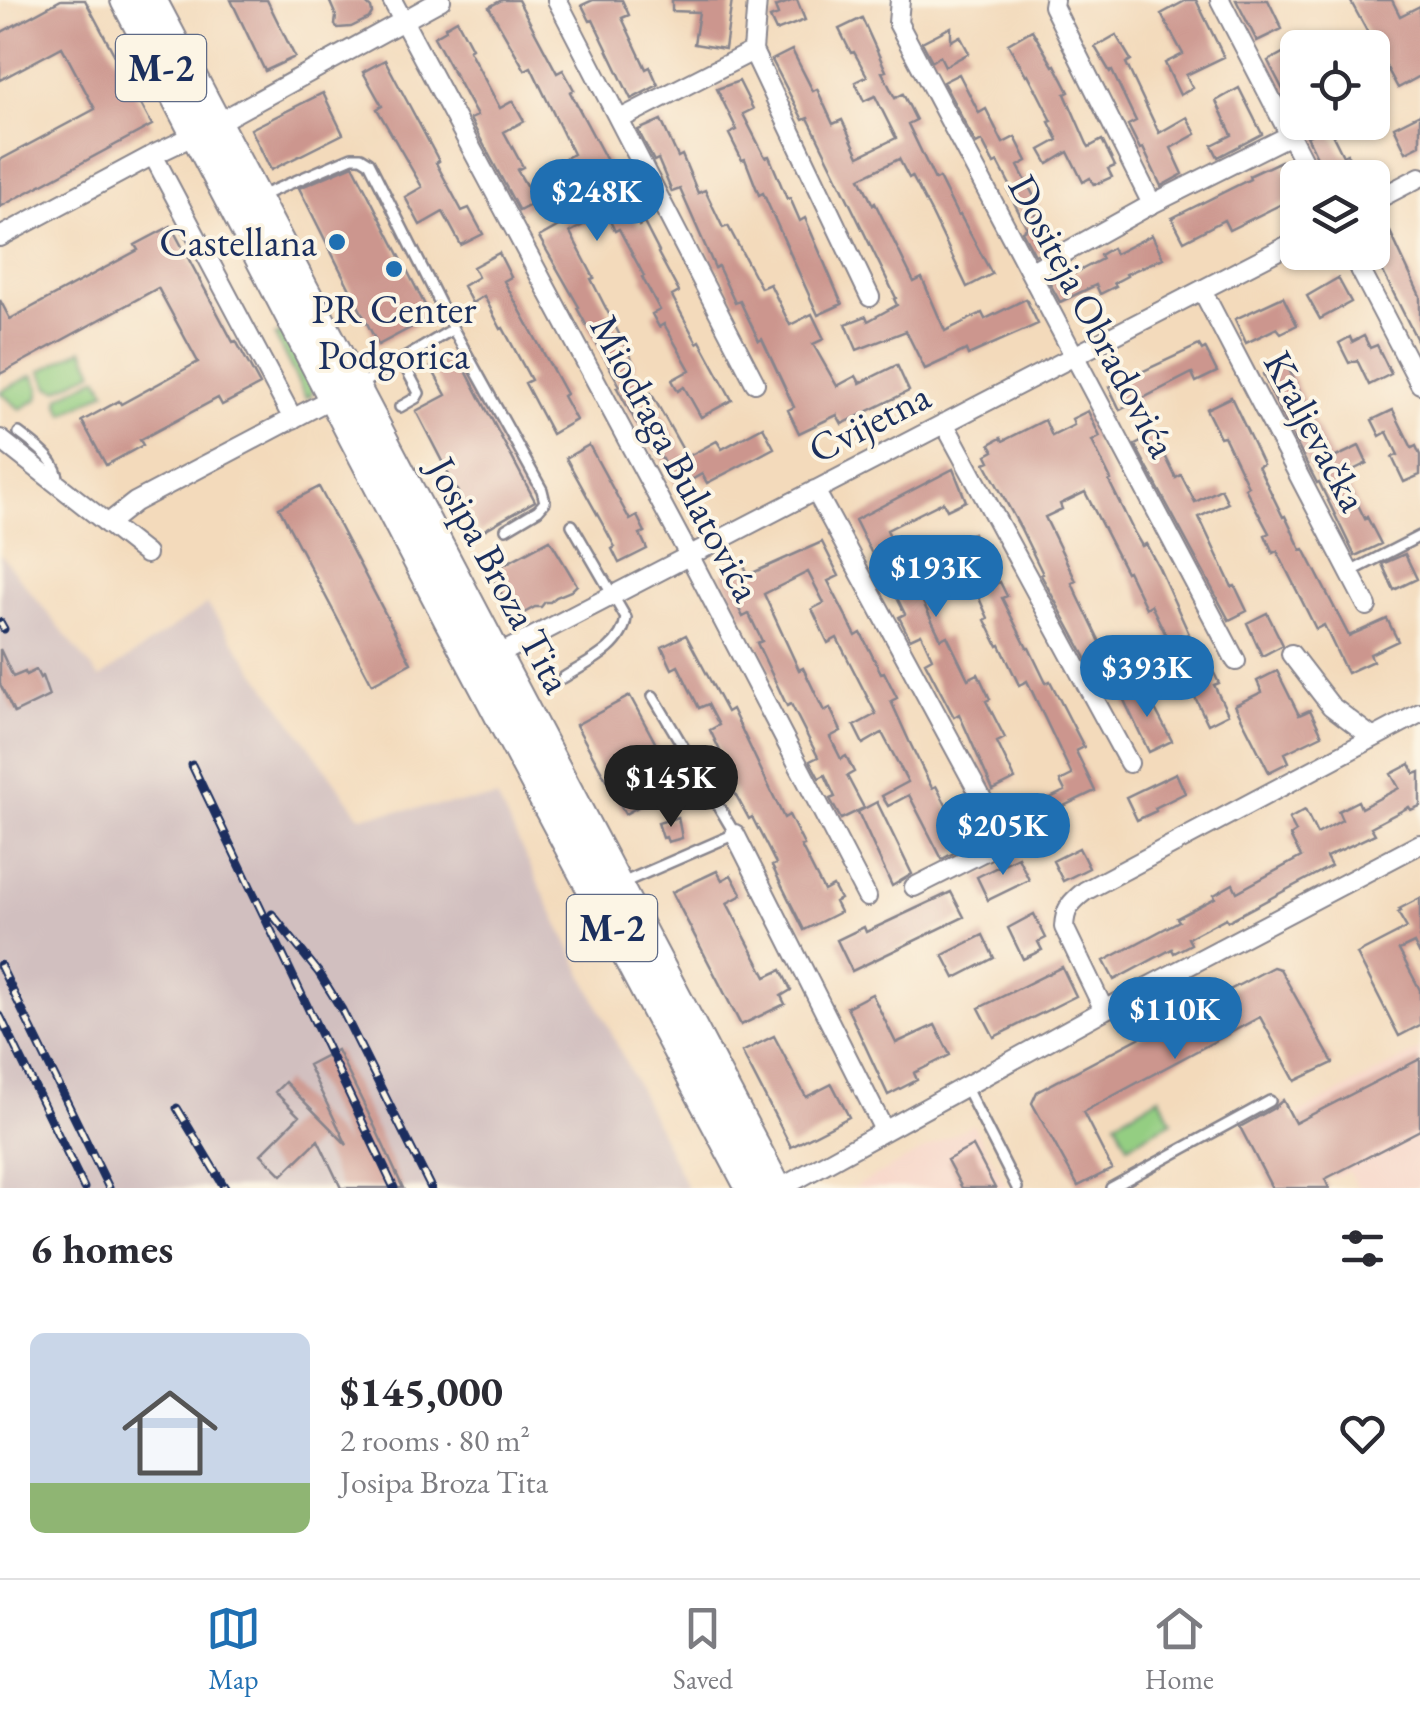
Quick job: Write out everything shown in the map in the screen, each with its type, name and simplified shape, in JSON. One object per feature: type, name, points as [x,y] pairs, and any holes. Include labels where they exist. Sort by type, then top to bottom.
[{"type":"main road","name":"Josipa Broza Tita","points":[[126,0],[206,129],[256,198],[344,393]]},
{"type":"main road","name":"Josipa Broza Tita","points":[[152,0],[206,129],[485,661],[750,1188]]},
{"type":"main road","name":"Josipa Broza Tita","points":[[485,661],[618,886],[779,1188]]},
{"type":"street","name":"Miodraga Bulatovića","points":[[392,0],[867,897]]},
{"type":"street","points":[[0,236],[441,0]]},
{"type":"street","points":[[558,0],[755,383]]},
{"type":"street","points":[[757,0],[753,50],[870,297]]},
{"type":"street","name":"Dositeja Obradovića","points":[[900,0],[898,23],[1236,662]]},
{"type":"street","points":[[1054,0],[1152,204]]},
{"type":"street","points":[[1220,0],[1280,117]]},
{"type":"street","points":[[620,119],[753,50]]},
{"type":"street","points":[[1030,272],[1152,204],[1282,140]]},
{"type":"street","points":[[153,155],[293,419]]},
{"type":"street","points":[[1390,193],[1420,177]]},
{"type":"street","name":"Cvijetna","points":[[485,661],[1280,249]]},
{"type":"street","points":[[1360,270],[1420,384]]},
{"type":"street","name":"Kraljevačka","points":[[1202,290],[1367,606]]},
{"type":"street","points":[[107,524],[135,502],[344,393]]},
{"type":"street","points":[[944,423],[1128,763]]},
{"type":"street","points":[[0,439],[146,554]]},
{"type":"street","points":[[815,490],[1005,841],[914,887]]},
{"type":"street","points":[[1291,654],[1331,706],[1374,738]]},
{"type":"street","points":[[1104,1010],[1064,927],[1065,912],[1072,901],[1420,713]]},
{"type":"street","points":[[735,834],[884,1130]]},
{"type":"street","points":[[779,1188],[1104,1010],[1420,844]]},
{"type":"lane","points":[[256,198],[352,156],[369,162],[542,490],[545,502],[538,510],[506,529]]},
{"type":"lane","points":[[344,393],[454,328]]},
{"type":"lane","points":[[400,407],[419,393],[402,361]]},
{"type":"lane","points":[[19,433],[52,461],[60,476],[59,486]]},
{"type":"lane","points":[[563,678],[619,640],[626,618],[572,525]]},
{"type":"lane","points":[[1350,572],[1420,536]]},
{"type":"lane","points":[[618,886],[735,834],[652,696]]},
{"type":"lane","points":[[965,1086],[1018,1188]]},
{"type":"lane","points":[[1111,1188],[1270,1101]]},
{"type":"shaded area","points":[[0,554],[100,678],[207,604],[360,816],[497,798],[687,1188],[0,1188]]},
{"type":"shaded area","points":[[1420,1050],[1420,1188],[1358,1188],[1349,1171],[1333,1179],[1298,1114]]},
{"type":"shaded area","points":[[973,1124],[1007,1188],[852,1188]]},
{"type":"green space","points":[[285,331],[313,386],[306,398],[275,336]]},
{"type":"green space","points":[[83,349],[94,371],[58,390],[49,387],[41,371]]},
{"type":"green space","points":[[33,375],[40,390],[38,399],[20,409],[0,392]]},
{"type":"green space","points":[[98,377],[106,391],[64,414],[60,397]]},
{"type":"green space","points":[[1160,1097],[1172,1121],[1128,1145],[1116,1121]]},
{"type":"building","points":[[61,0],[85,0],[152,125],[0,207],[0,160],[95,109],[62,47],[0,80],[0,33]]},
{"type":"building","points":[[231,0],[267,0],[295,57],[265,71]]},
{"type":"building","points":[[329,0],[363,0],[372,13],[351,27],[338,28]]},
{"type":"building","points":[[502,0],[518,0],[557,73],[563,70],[612,175],[639,226],[644,223],[679,292],[672,296],[732,400],[701,417],[684,387],[678,391],[672,380],[690,370],[664,324],[659,327],[652,314],[660,310],[619,229],[615,231],[606,213],[570,232],[647,395],[651,393],[687,457],[717,441],[722,449],[763,427],[774,448],[707,483],[702,474],[677,488],[657,450],[653,452],[539,237],[564,223],[549,195],[519,211],[470,119],[477,116],[434,37],[457,20],[500,108],[513,101],[524,121],[504,132],[523,167],[517,170],[530,192],[569,170],[563,160],[573,154],[531,67],[525,70],[489,7]]},
{"type":"building","points":[[593,0],[622,0],[629,15],[622,18],[658,85],[631,99],[582,5]]},
{"type":"building","points":[[672,0],[732,0],[725,49],[694,44],[699,12],[672,11]]},
{"type":"building","points":[[794,0],[805,20],[776,31],[770,18],[778,15],[775,7]]},
{"type":"building","points":[[1187,0],[1196,0],[1224,57],[1186,75],[1193,88],[1180,95],[1165,63],[1183,54],[1161,14]]},
{"type":"building","points":[[1236,0],[1268,0],[1282,29],[1257,41]]},
{"type":"building","points":[[1350,0],[1392,0],[1400,16],[1420,6],[1420,76],[1398,88],[1390,73],[1390,30],[1366,30]]},
{"type":"building","points":[[862,18],[895,98],[903,94],[916,120],[908,124],[935,180],[939,178],[992,274],[967,287],[912,176],[909,178],[899,159],[860,178],[914,282],[922,278],[945,331],[982,313],[985,319],[1026,299],[1038,324],[925,369],[906,331],[857,350],[846,324],[866,316],[868,321],[897,305],[896,298],[808,118],[803,120],[772,60],[792,50],[833,124],[842,120],[859,156],[896,138],[875,96],[864,101],[855,82],[867,76],[839,29]]},
{"type":"building","points":[[951,27],[951,41],[960,36],[969,53],[945,66],[940,56],[932,61],[922,42]]},
{"type":"building","points":[[1032,30],[1069,92],[1065,94],[1087,144],[1089,147],[1102,140],[1115,166],[1108,169],[1112,177],[1094,185],[1090,178],[1083,182],[1068,152],[1048,164],[1040,150],[1058,140],[1028,74],[1008,44]]},
{"type":"building","points":[[1116,35],[1131,60],[1126,63],[1159,133],[1187,117],[1196,134],[1171,148],[1183,174],[1161,186],[1128,125],[1136,121],[1112,71],[1095,47]]},
{"type":"building","points":[[1280,54],[1280,84],[1268,61]]},
{"type":"building","points":[[385,60],[462,211],[469,208],[483,234],[461,245],[443,212],[420,225],[405,197],[422,187],[377,109],[382,106],[363,72]]},
{"type":"building","points":[[959,74],[979,113],[986,109],[1003,143],[1015,137],[1027,161],[1018,166],[1039,206],[1033,209],[1052,246],[1035,255],[1022,231],[1027,228],[998,162],[994,164],[982,141],[976,144],[943,82]]},
{"type":"building","points":[[739,81],[753,109],[743,114],[765,157],[769,156],[800,221],[805,218],[842,304],[818,315],[763,193],[759,195],[745,159],[742,160],[729,134],[737,130],[717,89]]},
{"type":"building","points":[[1239,88],[1262,134],[1218,157],[1212,145],[1232,135],[1216,101]]},
{"type":"building","points":[[323,93],[343,134],[271,170],[251,129]]},
{"type":"building","points":[[1420,114],[1420,145],[1406,152],[1394,127]]},
{"type":"building","points":[[661,120],[698,193],[705,190],[723,228],[728,226],[761,288],[770,284],[790,325],[812,314],[824,339],[813,344],[837,386],[856,376],[860,383],[897,365],[909,391],[842,424],[837,415],[799,433],[788,410],[794,407],[762,339],[759,341],[740,301],[735,303],[718,266],[715,268],[680,189],[672,192],[658,159],[654,161],[638,130]]},
{"type":"building","points":[[1309,140],[1335,140],[1343,156],[1347,154],[1350,160],[1318,160]]},
{"type":"building","points":[[1280,161],[1280,205],[1229,230],[1224,220],[1184,241],[1172,218],[1250,179],[1249,176]]},
{"type":"building","points":[[353,165],[431,317],[378,345],[299,188]]},
{"type":"building","points":[[171,226],[260,385],[222,405],[218,398],[140,440],[143,445],[106,465],[82,421],[198,362],[158,288],[0,374],[0,300],[10,319],[138,250],[135,245]]},
{"type":"building","points":[[1390,231],[1420,296],[1420,346],[1382,270],[1390,270]]},
{"type":"building","points":[[1152,235],[1163,258],[1126,274],[1114,283],[1116,286],[1100,294],[1096,285],[1060,302],[1048,280],[1073,268],[1075,273],[1102,259],[1100,255],[1112,248],[1115,254]]},
{"type":"building","points":[[499,253],[511,277],[504,281],[566,394],[563,396],[576,420],[552,434],[525,383],[531,380],[484,296],[472,303],[463,286],[478,277],[473,267]]},
{"type":"building","points":[[1338,278],[1351,302],[1320,319],[1307,296]]},
{"type":"building","points":[[1283,297],[1297,325],[1281,333],[1277,328],[1246,343],[1235,319]]},
{"type":"building","points":[[1364,336],[1370,348],[1377,345],[1391,374],[1369,385],[1357,360],[1349,363],[1339,343]]},
{"type":"building","points":[[1199,345],[1202,350],[1205,348],[1217,372],[1196,382],[1192,373],[1120,410],[1109,387]]},
{"type":"building","points":[[457,354],[535,501],[479,533],[416,411],[446,395],[431,367]]},
{"type":"building","points":[[1286,363],[1332,459],[1359,446],[1367,463],[1343,475],[1381,544],[1355,556],[1263,374]]},
{"type":"building","points":[[1231,397],[1283,517],[1349,636],[1387,619],[1398,641],[1370,654],[1373,661],[1347,673],[1324,625],[1316,629],[1277,551],[1273,553],[1265,535],[1269,533],[1245,488],[1248,486],[1206,409]]},
{"type":"building","points":[[1393,410],[1412,448],[1416,446],[1420,455],[1420,475],[1404,482],[1392,457],[1398,455],[1387,432],[1380,436],[1372,420]]},
{"type":"building","points":[[1088,411],[1100,437],[1092,441],[1109,481],[1135,534],[1142,546],[1146,544],[1159,568],[1189,634],[1170,643],[1151,605],[1146,608],[1085,492],[1060,504],[1062,509],[1045,517],[1101,644],[1107,641],[1119,667],[1097,678],[985,463],[990,461],[987,455],[994,451],[990,444],[1001,438],[1003,441],[1045,420],[1052,436],[1074,425],[1072,419]]},
{"type":"building","points":[[1155,435],[1176,478],[1181,475],[1195,502],[1221,489],[1228,503],[1199,517],[1247,611],[1229,620],[1135,445]]},
{"type":"building","points":[[589,445],[630,520],[637,516],[645,532],[640,534],[647,549],[619,563],[612,549],[615,547],[566,458]]},
{"type":"building","points":[[953,469],[966,501],[947,510],[943,502],[887,530],[902,561],[915,557],[926,580],[915,586],[941,639],[947,636],[968,679],[978,674],[990,699],[986,701],[1005,738],[997,742],[1015,779],[993,790],[959,714],[954,717],[925,662],[932,658],[921,634],[910,639],[899,617],[905,614],[855,520]]},
{"type":"building","points":[[319,487],[411,663],[372,684],[279,508]]},
{"type":"building","points":[[973,533],[986,560],[980,563],[991,586],[1000,582],[1007,596],[1002,598],[1027,648],[1046,683],[1050,681],[1084,747],[1076,751],[1095,791],[1055,810],[1059,818],[1035,830],[1025,810],[1065,791],[1060,781],[1072,775],[1027,681],[1019,685],[985,620],[988,618],[954,543]]},
{"type":"building","points":[[550,540],[577,585],[541,607],[513,619],[507,617],[502,610],[505,600],[490,572]]},
{"type":"building","points":[[822,542],[839,576],[828,581],[856,636],[861,633],[881,673],[884,672],[897,698],[891,701],[909,741],[966,843],[942,859],[909,795],[888,806],[882,796],[908,782],[882,733],[863,744],[854,726],[876,714],[837,638],[828,643],[812,609],[824,603],[808,572],[764,594],[799,670],[803,668],[824,711],[830,708],[841,731],[830,737],[841,759],[846,756],[854,772],[847,776],[864,808],[841,819],[830,799],[835,797],[825,775],[819,778],[810,761],[818,757],[791,704],[787,706],[757,643],[762,641],[749,614],[743,617],[722,574],[743,564],[748,575]]},
{"type":"building","points":[[1405,554],[1417,579],[1394,590],[1382,564]]},
{"type":"building","points":[[1267,613],[1283,645],[1262,656],[1247,623]]},
{"type":"building","points":[[686,635],[727,712],[732,709],[784,818],[789,815],[824,891],[833,886],[840,899],[835,902],[840,912],[804,930],[752,817],[749,819],[717,760],[723,757],[710,730],[719,725],[708,704],[699,708],[678,666],[672,669],[662,647]]},
{"type":"building","points":[[0,649],[13,677],[36,670],[49,696],[14,713],[0,684]]},
{"type":"building","points":[[1198,658],[1205,672],[1212,669],[1219,683],[1214,685],[1228,714],[1208,724],[1194,695],[1187,698],[1177,668]]},
{"type":"building","points":[[1277,671],[1299,715],[1310,710],[1322,735],[1285,753],[1289,762],[1269,772],[1235,705],[1262,692],[1257,681]]},
{"type":"building","points":[[1144,688],[1172,741],[1149,752],[1123,698]]},
{"type":"building","points":[[630,696],[678,785],[625,814],[576,725]]},
{"type":"building","points":[[1410,764],[1415,774],[1420,772],[1420,806],[1411,810],[1409,807],[1371,827],[1375,834],[1326,857],[1331,866],[1188,938],[1191,944],[1174,953],[1172,949],[1114,980],[1104,961],[1179,921],[1177,918],[1233,884],[1237,892],[1301,857],[1290,836],[1296,832],[1289,819],[1305,810],[1317,834],[1342,820],[1338,811],[1358,801],[1361,808],[1399,788],[1391,774]]},
{"type":"building","points":[[1176,773],[1185,793],[1137,820],[1126,797]]},
{"type":"building","points":[[877,802],[912,874],[892,886],[858,812]]},
{"type":"building","points":[[678,817],[682,838],[668,842],[658,823]]},
{"type":"building","points":[[1079,848],[1089,868],[1063,881],[1053,861]]},
{"type":"building","points":[[1018,857],[1029,880],[988,900],[977,877]]},
{"type":"building","points":[[717,871],[722,880],[731,875],[742,895],[727,903],[766,977],[781,970],[791,990],[781,996],[785,1004],[741,1025],[672,892]]},
{"type":"building","points":[[951,892],[964,917],[852,971],[837,940],[864,927],[866,932]]},
{"type":"building","points":[[1420,898],[1420,955],[1414,943],[1399,950],[1420,990],[1420,1025],[1399,1036],[1357,954],[1407,928],[1399,909]]},
{"type":"building","points":[[1034,914],[1046,938],[1038,942],[1042,950],[1023,959],[1008,928]]},
{"type":"building","points":[[983,935],[994,958],[955,978],[943,955]]},
{"type":"building","points":[[1062,967],[1076,996],[994,1037],[979,1008]]},
{"type":"building","points":[[1273,967],[1280,969],[1333,1063],[1295,1081],[1260,1017],[1083,1112],[1112,1169],[1078,1186],[1032,1103],[1037,1092]]},
{"type":"building","points":[[872,994],[896,1043],[935,1025],[950,1055],[914,1073],[917,1080],[888,1095],[847,1007]]},
{"type":"building","points":[[774,1036],[806,1097],[832,1084],[849,1117],[791,1147],[742,1052]]},
{"type":"building","points":[[337,1050],[403,1188],[341,1188],[318,1140],[282,1175],[261,1154],[299,1116],[275,1092],[285,1082],[347,1145],[308,1065]]},
{"type":"building","points":[[1420,1059],[1420,1130],[1325,1179],[1329,1188],[1272,1188],[1240,1127],[1283,1100],[1295,1123]]},
{"type":"building","points":[[973,1146],[995,1188],[962,1188],[947,1160]]},
{"type":"railway","points":[[0,622],[4,629]]},
{"type":"railway","points":[[192,765],[394,1188]]},
{"type":"railway","points":[[272,914],[319,973],[342,1010],[431,1188]]},
{"type":"railway","points":[[0,965],[109,1188]]},
{"type":"railway","points":[[0,1016],[84,1188]]},
{"type":"railway","points":[[177,1108],[225,1188]]},
{"type":"place","name":"Castellana","points":[[337,242]]},
{"type":"place","name":"PR Center Podgorica","points":[[394,269]]}]
